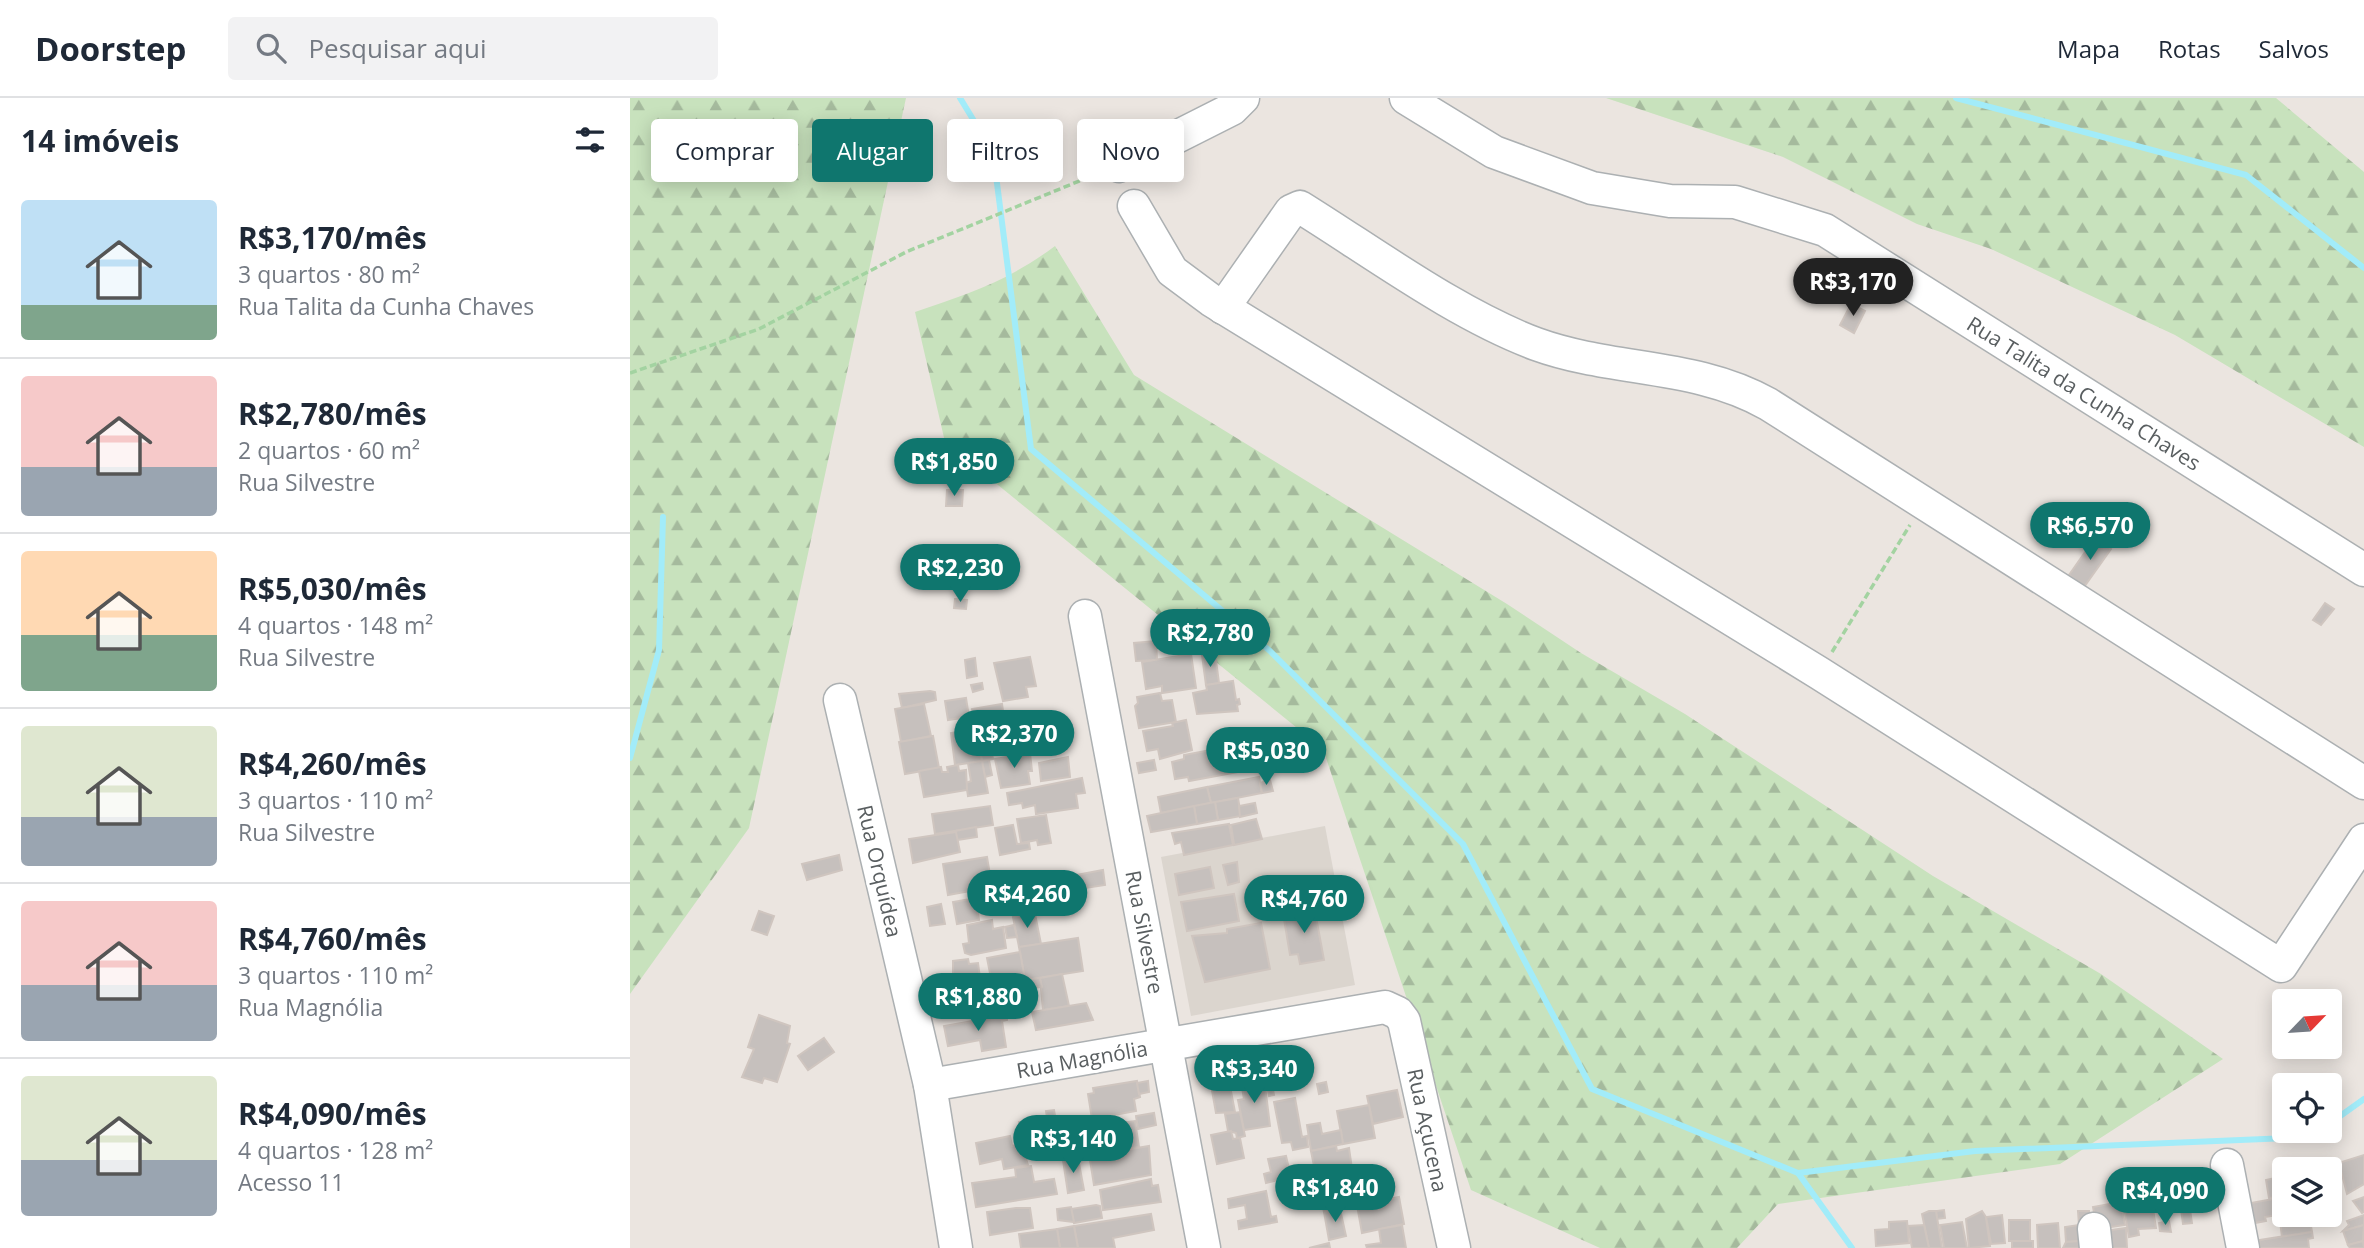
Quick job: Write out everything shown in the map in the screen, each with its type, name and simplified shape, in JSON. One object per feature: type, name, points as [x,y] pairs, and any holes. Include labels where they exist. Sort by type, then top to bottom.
[{"type":"street","points":[[1184,133],[1231,109],[1243,98]]},
{"type":"street","name":"Rua Talita da Cunha Chaves","points":[[1406,98],[1494,152],[1592,188],[1670,201],[1735,202],[1825,230],[2364,570]]},
{"type":"street","points":[[1134,206],[1172,271],[1223,308],[1819,673],[2281,966],[2364,840]]},
{"type":"street","points":[[1223,308],[1291,211],[1300,207],[1472,314],[1537,344],[1583,357],[1693,375],[1746,392],[2364,783]]},
{"type":"street","name":"Rua Silvestre","points":[[1084,616],[1204,1248]]},
{"type":"street","name":"Rua Orquídea","points":[[840,700],[930,1085],[956,1248]]},
{"type":"street","name":"Rua Magnólia","points":[[930,1085],[1385,1007],[1398,1013]]},
{"type":"street","name":"Rua Açucena","points":[[1398,1013],[1404,1021],[1454,1248]]},
{"type":"street","points":[[2227,1165],[2243,1248]]},
{"type":"path","points":[[630,373],[759,330],[906,251],[1079,182]]},
{"type":"path","points":[[1819,673],[1922,505]]},
{"type":"shaded area","points":[[1325,826],[1355,985],[1191,1016],[1161,857]]},
{"type":"green space","points":[[630,98],[906,98],[901,119],[812,119],[812,182],[888,182],[749,828],[630,994]]},
{"type":"green space","points":[[1606,98],[2276,98],[2364,172],[2364,447],[2175,335],[1991,249],[1917,224],[1783,157]]},
{"type":"green space","points":[[1055,246],[1134,375],[1507,604],[1581,653],[1685,714],[1933,876],[2101,974],[2223,1059],[2060,1164],[1778,1204],[1737,1248],[1600,1248],[1471,1190],[1323,749],[945,442],[915,312],[1005,277]]},
{"type":"building","points":[[1851,304],[1865,311],[1854,333],[1840,325]]},
{"type":"building","points":[[947,490],[963,490],[962,506],[946,506]]},
{"type":"building","points":[[2095,538],[2111,549],[2084,587],[2069,575]]},
{"type":"building","points":[[955,599],[967,600],[966,609],[954,608]]},
{"type":"building","points":[[2325,603],[2334,609],[2321,625],[2313,620]]},
{"type":"building","points":[[1156,641],[1157,660],[1136,661],[1134,643]]},
{"type":"building","points":[[1215,653],[1219,683],[1206,685],[1202,655]]},
{"type":"building","points":[[1191,654],[1196,688],[1162,693],[1162,686],[1146,689],[1142,662]]},
{"type":"building","points":[[1030,657],[1036,686],[1026,687],[1028,697],[1003,701],[994,663]]},
{"type":"building","points":[[975,658],[977,676],[967,678],[965,660]]},
{"type":"building","points":[[1233,681],[1236,700],[1239,699],[1240,704],[1237,705],[1238,711],[1197,714],[1193,693],[1207,690],[1206,685]]},
{"type":"building","points":[[982,683],[983,689],[973,692],[971,685]]},
{"type":"building","points":[[935,692],[936,700],[902,708],[899,694]]},
{"type":"building","points":[[1160,693],[1162,701],[1172,700],[1176,722],[1139,728],[1135,706],[1138,703],[1137,697]]},
{"type":"building","points":[[966,698],[969,717],[948,720],[945,701]]},
{"type":"building","points":[[924,704],[931,736],[901,742],[895,709]]},
{"type":"building","points":[[1002,704],[1005,725],[982,729],[980,715],[973,716],[972,709]]},
{"type":"building","points":[[1186,720],[1192,750],[1160,759],[1158,749],[1147,751],[1143,731],[1173,726],[1172,723]]},
{"type":"building","points":[[987,728],[993,759],[982,761],[976,730]]},
{"type":"building","points":[[975,729],[982,761],[955,765],[951,733]]},
{"type":"building","points":[[1035,730],[1039,749],[1007,754],[1003,736]]},
{"type":"building","points":[[933,736],[939,768],[905,774],[899,742]]},
{"type":"building","points":[[1253,742],[1257,763],[1236,767],[1238,772],[1189,781],[1188,777],[1175,779],[1172,762],[1184,759],[1184,755]]},
{"type":"building","points":[[1030,753],[1030,784],[1001,788],[995,759]]},
{"type":"building","points":[[1068,757],[1070,777],[1041,781],[1039,763]]},
{"type":"building","points":[[989,760],[992,775],[985,777],[982,761]]},
{"type":"building","points":[[1154,760],[1156,770],[1139,773],[1137,763]]},
{"type":"building","points":[[982,761],[988,793],[968,796],[966,783],[971,781],[968,763]]},
{"type":"building","points":[[1256,762],[1266,762],[1266,772],[1256,772]]},
{"type":"building","points":[[958,765],[959,771],[966,770],[967,790],[924,797],[919,771],[941,767],[942,772],[948,772],[947,767]]},
{"type":"building","points":[[1259,777],[1262,793],[1211,803],[1207,787]]},
{"type":"building","points":[[1082,778],[1085,793],[1076,794],[1078,808],[1036,814],[1035,805],[1023,808],[1022,803],[1009,805],[1007,793]]},
{"type":"building","points":[[1270,780],[1273,791],[1262,793],[1260,783]]},
{"type":"building","points":[[1207,787],[1211,803],[1161,813],[1158,797]]},
{"type":"building","points":[[1238,798],[1241,816],[1218,820],[1215,802]]},
{"type":"building","points":[[1215,802],[1218,820],[1197,824],[1194,806]]},
{"type":"building","points":[[1255,803],[1257,813],[1240,817],[1239,806]]},
{"type":"building","points":[[990,806],[993,825],[935,834],[932,814]]},
{"type":"building","points":[[1194,806],[1197,824],[1151,832],[1147,816]]},
{"type":"building","points":[[1046,815],[1051,843],[1038,845],[1037,840],[1021,843],[1017,819]]},
{"type":"building","points":[[1256,819],[1262,839],[1234,845],[1231,825]]},
{"type":"building","points":[[1229,824],[1233,845],[1184,855],[1181,842],[1175,844],[1172,833]]},
{"type":"building","points":[[1013,825],[1017,844],[1029,843],[1030,849],[1000,855],[995,828]]},
{"type":"building","points":[[976,827],[977,837],[957,840],[955,831]]},
{"type":"building","points":[[956,832],[960,852],[913,863],[909,839]]},
{"type":"building","points":[[839,855],[842,870],[807,880],[802,864]]},
{"type":"building","points":[[987,857],[992,887],[948,895],[943,864]]},
{"type":"building","points":[[1237,862],[1239,882],[1228,885],[1223,865]]},
{"type":"building","points":[[1210,867],[1214,888],[1179,895],[1175,874]]},
{"type":"building","points":[[1103,870],[1105,885],[1078,889],[1076,875]]},
{"type":"building","points":[[1054,882],[1058,910],[1021,916],[1018,903],[1010,904],[1007,890]]},
{"type":"building","points":[[1296,882],[1302,908],[1279,913],[1274,886]]},
{"type":"building","points":[[1005,890],[1007,899],[998,901],[996,892]]},
{"type":"building","points":[[1234,894],[1239,921],[1187,931],[1181,902]]},
{"type":"building","points":[[976,898],[979,920],[957,924],[953,902]]},
{"type":"building","points":[[941,904],[945,924],[930,926],[927,907]]},
{"type":"building","points":[[1314,906],[1324,960],[1300,964],[1298,954],[1290,955],[1283,913]]},
{"type":"building","points":[[759,911],[774,916],[767,935],[752,930]]},
{"type":"building","points":[[1035,914],[1041,944],[1019,947],[1013,917]]},
{"type":"building","points":[[992,920],[993,929],[1003,927],[1006,948],[971,955],[965,953],[963,944],[969,943],[967,925]]},
{"type":"building","points":[[1261,923],[1270,969],[1205,982],[1192,936],[1227,933],[1227,929]]},
{"type":"building","points":[[1014,925],[1017,937],[1007,938],[1005,927]]},
{"type":"building","points":[[1078,938],[1083,971],[1025,980],[1019,947]]},
{"type":"building","points":[[1020,952],[1025,980],[1017,982],[1017,978],[992,983],[987,958]]},
{"type":"building","points":[[968,959],[969,964],[978,963],[980,978],[953,980],[953,961]]},
{"type":"building","points":[[1062,974],[1069,1006],[1043,1010],[1040,978]]},
{"type":"building","points":[[1040,978],[1042,987],[1027,989],[1025,980]]},
{"type":"building","points":[[1014,984],[1017,998],[1009,1000],[1007,985]]},
{"type":"building","points":[[985,988],[989,1014],[960,1018],[956,993]]},
{"type":"building","points":[[1086,1003],[1093,1020],[1036,1030],[1032,1012]]},
{"type":"building","points":[[759,1015],[790,1026],[787,1043],[790,1044],[777,1082],[764,1078],[762,1083],[742,1077],[754,1049],[748,1047]]},
{"type":"building","points":[[1007,1015],[1007,1020],[1002,1021],[1006,1047],[982,1051],[980,1040],[948,1046],[944,1026]]},
{"type":"building","points":[[824,1038],[834,1052],[808,1070],[798,1056]]},
{"type":"building","points":[[1274,1060],[1280,1088],[1273,1090],[1274,1095],[1269,1096],[1263,1063]]},
{"type":"building","points":[[1264,1077],[1270,1126],[1244,1130],[1238,1100],[1244,1099],[1241,1082]]},
{"type":"building","points":[[1137,1081],[1140,1097],[1134,1099],[1136,1111],[1092,1119],[1088,1094],[1094,1093],[1093,1088]]},
{"type":"building","points":[[1148,1081],[1149,1092],[1139,1094],[1137,1083]]},
{"type":"building","points":[[1229,1081],[1235,1112],[1216,1113],[1211,1085]]},
{"type":"building","points":[[1326,1082],[1328,1092],[1319,1094],[1317,1084]]},
{"type":"building","points":[[1397,1090],[1403,1117],[1373,1124],[1367,1096]]},
{"type":"building","points":[[1295,1098],[1302,1137],[1307,1136],[1308,1147],[1293,1150],[1291,1142],[1282,1143],[1274,1102]]},
{"type":"building","points":[[1369,1105],[1375,1138],[1343,1144],[1337,1111]]},
{"type":"building","points":[[1054,1110],[1061,1150],[1044,1152],[1044,1133],[1040,1133],[1039,1127],[1043,1126],[1041,1118],[1047,1117],[1046,1111]]},
{"type":"building","points":[[1240,1112],[1245,1136],[1237,1138],[1236,1133],[1228,1131],[1225,1114]]},
{"type":"building","points":[[1154,1113],[1156,1125],[1138,1129],[1136,1116]]},
{"type":"building","points":[[1119,1119],[1120,1123],[1135,1121],[1139,1147],[1086,1154],[1084,1146],[1089,1145],[1087,1130],[1104,1126],[1104,1121]]},
{"type":"building","points":[[1035,1120],[1037,1132],[1020,1135],[1019,1122]]},
{"type":"building","points":[[1320,1123],[1322,1134],[1341,1130],[1343,1144],[1311,1151],[1307,1125]]},
{"type":"building","points":[[1231,1131],[1233,1139],[1240,1138],[1244,1158],[1217,1164],[1211,1135]]},
{"type":"building","points":[[1010,1136],[1012,1146],[1021,1144],[1028,1165],[1004,1169],[1002,1159],[980,1164],[976,1143]]},
{"type":"building","points":[[1149,1146],[1151,1175],[1094,1185],[1090,1160],[1097,1159],[1096,1156],[1102,1154],[1103,1158],[1114,1156],[1113,1152]]},
{"type":"building","points":[[1336,1146],[1337,1151],[1349,1148],[1352,1169],[1333,1174],[1334,1178],[1317,1181],[1311,1151]]},
{"type":"building","points":[[2364,1155],[2364,1184],[2347,1194],[2342,1175],[2342,1162]]},
{"type":"building","points":[[1286,1156],[1291,1177],[1266,1183],[1264,1174],[1271,1172],[1268,1159]]},
{"type":"building","points":[[1078,1158],[1084,1190],[1068,1193],[1063,1160]]},
{"type":"building","points":[[1031,1166],[1034,1182],[1054,1179],[1057,1194],[976,1207],[972,1183],[1016,1177],[1015,1168]]},
{"type":"building","points":[[1386,1169],[1388,1179],[1371,1183],[1368,1172]]},
{"type":"building","points":[[1344,1177],[1345,1184],[1322,1188],[1324,1212],[1317,1181]]},
{"type":"building","points":[[1151,1179],[1152,1186],[1158,1185],[1161,1202],[1103,1210],[1100,1190]]},
{"type":"building","points":[[2272,1179],[2272,1198],[2269,1198],[2266,1180]]},
{"type":"building","points":[[1317,1181],[1319,1190],[1305,1193],[1303,1184]]},
{"type":"building","points":[[1358,1182],[1363,1204],[1326,1211],[1322,1188]]},
{"type":"building","points":[[2150,1190],[2156,1228],[2138,1229],[2139,1235],[2129,1237],[2123,1202],[2130,1201],[2133,1205],[2132,1193]]},
{"type":"building","points":[[1266,1191],[1271,1217],[1276,1216],[1277,1222],[1239,1229],[1238,1221],[1247,1219],[1245,1205],[1229,1208],[1228,1199]]},
{"type":"building","points":[[1399,1197],[1404,1224],[1362,1233],[1357,1205]]},
{"type":"building","points":[[2192,1197],[2193,1203],[2189,1203],[2192,1223],[2183,1224],[2180,1201]]},
{"type":"building","points":[[2364,1197],[2364,1212],[2362,1213],[2353,1201]]},
{"type":"building","points":[[2272,1199],[2272,1216],[2265,1217],[2266,1221],[2255,1223],[2251,1203]]},
{"type":"building","points":[[2121,1202],[2125,1225],[2097,1229],[2093,1207]]},
{"type":"building","points":[[1100,1206],[1102,1218],[1074,1223],[1071,1209]]},
{"type":"building","points":[[1071,1207],[1074,1222],[1058,1220],[1057,1209]]},
{"type":"building","points":[[1030,1208],[1033,1228],[990,1235],[987,1212]]},
{"type":"building","points":[[1340,1209],[1346,1236],[1329,1240],[1324,1212]]},
{"type":"building","points":[[1944,1210],[1945,1218],[1937,1219],[1936,1211]]},
{"type":"building","points":[[1936,1211],[1942,1248],[1929,1248],[1922,1214]]},
{"type":"building","points":[[1982,1211],[1986,1217],[1990,1246],[1969,1248],[1966,1219]]},
{"type":"building","points":[[2078,1211],[2089,1211],[2092,1240],[2066,1242],[2065,1227],[2079,1225]]},
{"type":"building","points":[[1151,1214],[1154,1230],[1113,1238],[1115,1248],[1078,1248],[1074,1226]]},
{"type":"building","points":[[2002,1215],[2005,1243],[1991,1244],[1986,1217]]},
{"type":"building","points":[[2364,1215],[2364,1225],[2343,1231],[2349,1225],[2347,1221]]},
{"type":"building","points":[[2009,1220],[2030,1220],[2030,1241],[2009,1241]]},
{"type":"building","points":[[1907,1221],[1909,1243],[1876,1246],[1875,1230],[1889,1229],[1889,1222]]},
{"type":"building","points":[[2169,1221],[2171,1232],[2160,1231],[2159,1223]]},
{"type":"building","points":[[1962,1222],[1967,1248],[1944,1248],[1940,1225]]},
{"type":"building","points":[[2058,1223],[2060,1248],[2038,1248],[2037,1225]]},
{"type":"building","points":[[1402,1225],[1406,1248],[1367,1248],[1366,1245],[1381,1243],[1379,1229]]},
{"type":"building","points":[[1924,1225],[1929,1248],[1912,1248],[1908,1226]]},
{"type":"building","points":[[2364,1225],[2363,1241],[2348,1245],[2343,1231]]},
{"type":"building","points":[[1074,1226],[1078,1248],[1060,1248],[1057,1229]]},
{"type":"building","points":[[2281,1227],[2311,1227],[2312,1232],[2282,1237]]},
{"type":"building","points":[[2126,1228],[2127,1248],[2099,1248],[2097,1232]]},
{"type":"building","points":[[1057,1229],[1060,1248],[1021,1248],[1019,1234]]},
{"type":"building","points":[[2312,1232],[2313,1238],[2308,1239],[2309,1248],[2260,1248],[2259,1240]]},
{"type":"building","points":[[2092,1240],[2095,1248],[2063,1248],[2066,1242]]},
{"type":"building","points":[[2012,1241],[2033,1241],[2033,1248],[2012,1248]]},
{"type":"building","points":[[2363,1241],[2364,1248],[2350,1248],[2348,1245]]},
{"type":"building","points":[[1329,1243],[1330,1248],[1309,1248]]},
{"type":"waterway","points":[[960,98],[993,152],[1031,449],[1270,651],[1463,844],[1592,1089],[1798,1173],[1852,1248]]},
{"type":"waterway","points":[[1956,98],[2246,175],[2364,268]]},
{"type":"waterway","points":[[630,758],[659,650],[663,517]]},
{"type":"waterway","points":[[2342,1115],[2364,1099]]},
{"type":"waterway","points":[[1798,1173],[1975,1151],[2272,1139]]}]
